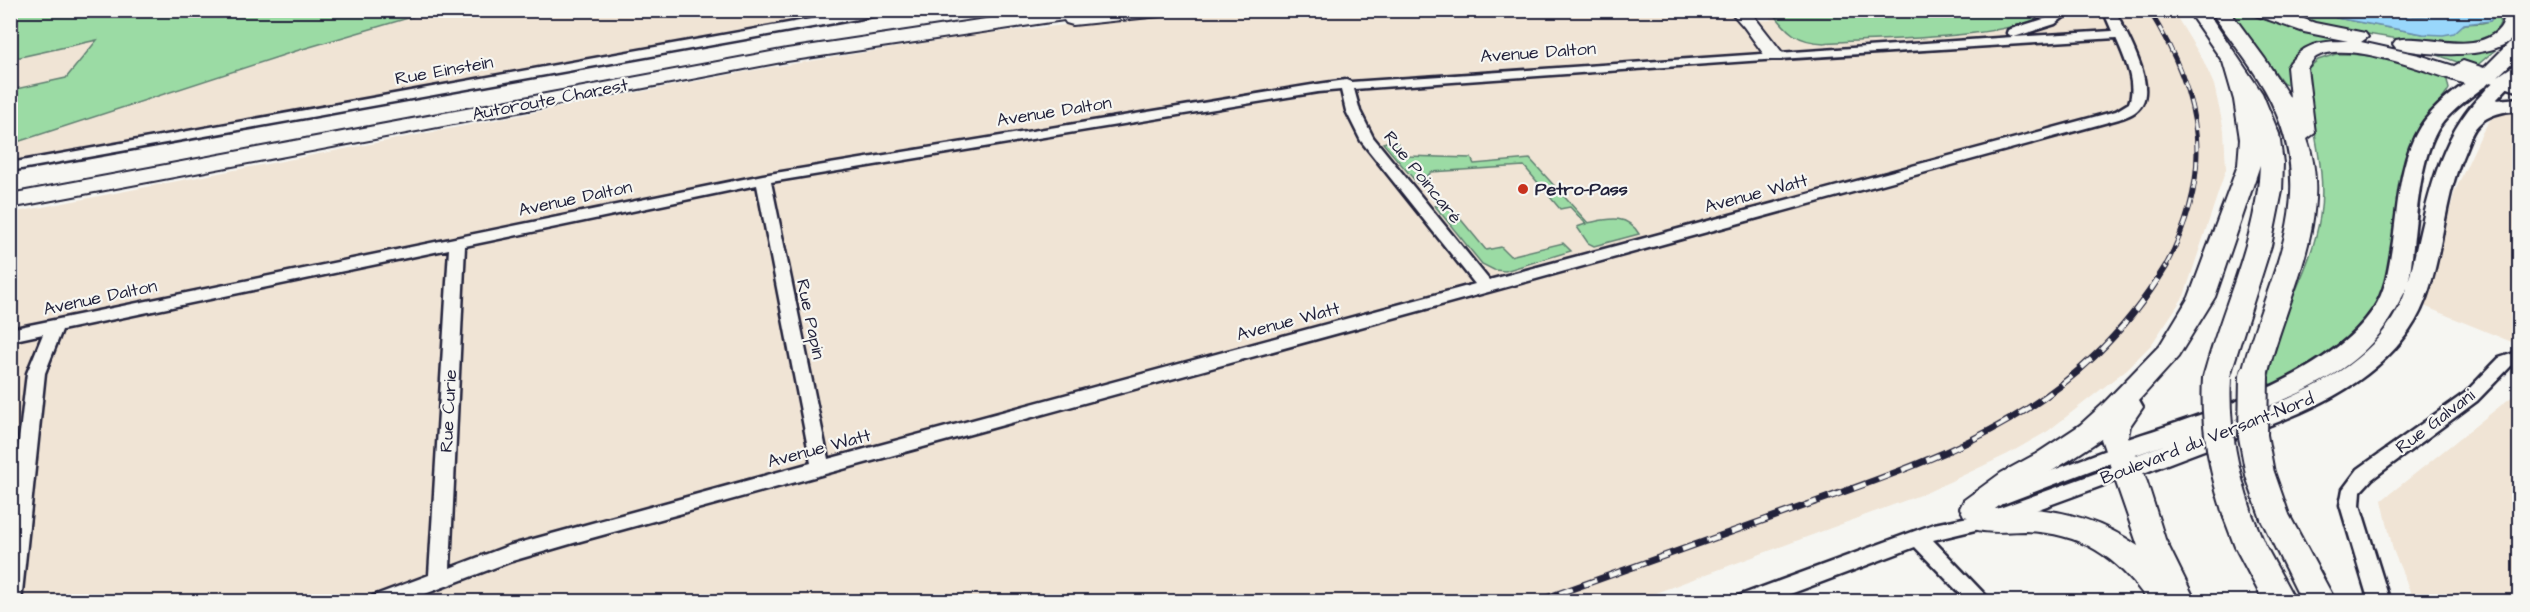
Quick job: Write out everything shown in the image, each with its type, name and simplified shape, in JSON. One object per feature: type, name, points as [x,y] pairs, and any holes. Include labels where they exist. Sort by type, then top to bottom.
[{"type":"highway","name":"Autoroute Charest","points":[[10,201],[873,40],[1091,10]]},
{"type":"highway","points":[[873,40],[1160,10]]},
{"type":"highway","points":[[1738,10],[1784,55]]},
{"type":"highway","points":[[1759,10],[1784,55]]},
{"type":"highway","points":[[2196,10],[2233,62],[2258,104],[2272,147],[2271,196],[2247,282],[2229,330],[2217,378],[2214,406],[2224,475],[2250,547],[2280,602]]},
{"type":"highway","points":[[2219,10],[2266,71],[2285,107],[2299,146],[2305,187]]},
{"type":"highway","points":[[2259,10],[2300,25],[2411,50],[2501,81]]},
{"type":"highway","name":"Autoroute Charest","points":[[10,187],[681,62],[990,11]]},
{"type":"highway","points":[[2342,34],[2430,47],[2478,46],[2503,37],[2516,15]]},
{"type":"highway","points":[[2501,81],[2520,43]]},
{"type":"highway","points":[[2320,602],[2310,587],[2275,517],[2260,474],[2253,436],[2254,376],[2260,347],[2297,240],[2305,187],[2306,155],[2297,67],[2307,55],[2338,48],[2376,50],[2501,81]]},
{"type":"highway","points":[[1980,514],[2011,481],[2060,453],[2090,432],[2154,369],[2169,351],[2202,297],[2249,165],[2252,147],[2247,109],[2233,62]]},
{"type":"highway","points":[[2154,369],[2115,428],[2114,437],[2150,539],[2180,602]]},
{"type":"highway","points":[[1980,514],[2064,524],[2093,533],[2124,551],[2141,566],[2166,602]]},
{"type":"main road","name":"Boulevard du Versant-Nord","points":[[2123,460],[2298,405],[2345,380],[2374,357],[2401,325],[2417,294],[2431,232],[2453,154],[2482,102],[2501,81]]},
{"type":"main road","name":"Boulevard du Versant-Nord","points":[[2123,460],[2282,392],[2322,372],[2364,340],[2389,303],[2397,285],[2422,142],[2430,127],[2445,110],[2501,81]]},
{"type":"main road","points":[[2468,124],[2496,106],[2520,104]]},
{"type":"street","name":"Rue Einstein","points":[[10,167],[885,10]]},
{"type":"street","points":[[1931,46],[2030,29],[2051,21],[2067,10]]},
{"type":"street","points":[[2109,10],[2119,34]]},
{"type":"street","name":"Avenue Dalton","points":[[10,335],[763,179],[1346,84],[2119,34]]},
{"type":"street","name":"Avenue Watt","points":[[380,602],[439,579],[550,542],[2122,113],[2135,104],[2138,91],[2136,75],[2119,34]]},
{"type":"street","points":[[2501,81],[2520,97]]},
{"type":"street","name":"Rue Poincaré","points":[[1346,84],[1353,111],[1366,138],[1486,286]]},
{"type":"street","name":"Rue Papin","points":[[763,179],[821,468]]},
{"type":"street","name":"Rue Curie","points":[[439,579],[457,242]]},
{"type":"street","points":[[11,602],[36,373],[55,326]]},
{"type":"street","name":"Rue Galvani","points":[[2380,602],[2375,592],[2350,505],[2352,489],[2365,474],[2471,397],[2505,362],[2520,357]]},
{"type":"street","name":"Boulevard du Versant-Nord","points":[[1745,602],[2123,460]]},
{"type":"street","points":[[1918,537],[1982,602]]},
{"type":"shaded area","points":[[1208,10],[1728,10],[1740,21],[1771,20],[1765,10],[2173,11],[2203,60],[2214,85],[2224,130],[2226,169],[2184,296],[2151,345],[2127,369],[2048,431],[2008,454],[1928,492],[1634,601],[11,602],[11,213],[760,69],[981,34]]},
{"type":"shaded area","points":[[11,11],[873,11],[11,163]]},
{"type":"shaded area","points":[[2519,108],[2519,345],[2424,306],[2455,191],[2483,131],[2493,116],[2499,112]]},
{"type":"shaded area","points":[[2519,391],[2519,601],[2414,601],[2393,550],[2382,500]]},
{"type":"green space","points":[[11,10],[432,11],[296,51],[11,144],[11,90],[66,78],[97,40],[11,59]]},
{"type":"green space","points":[[1772,11],[2054,11],[2033,21],[1976,33],[1824,43],[1807,41],[1794,35]]},
{"type":"green space","points":[[2230,11],[2269,16],[2319,33],[2404,51],[2448,64],[2412,54],[2304,50],[2289,61],[2287,67],[2289,85],[2284,84]]},
{"type":"green space","points":[[2268,11],[2337,11],[2336,18],[2423,34],[2464,24],[2490,21],[2494,15],[2471,11],[2500,11],[2496,31],[2474,40],[2441,43],[2359,32]]},
{"type":"green space","points":[[2489,48],[2495,50],[2474,68],[2429,52]]},
{"type":"green space","points":[[2336,54],[2377,57],[2416,67],[2442,76],[2447,80],[2449,89],[2418,129],[2410,145],[2404,168],[2389,269],[2374,305],[2351,335],[2322,359],[2272,385],[2268,383],[2274,351],[2311,251],[2322,198],[2320,161],[2306,70],[2318,60]]},
{"type":"green space","points":[[1396,141],[1407,156],[1471,158],[1474,164],[1530,159],[1588,223],[1609,219],[1622,220],[1634,227],[1639,234],[1594,246],[1588,243],[1577,227],[1586,224],[1570,207],[1560,209],[1524,166],[1431,172],[1426,178],[1429,182],[1417,183],[1383,143]]},
{"type":"green space","points":[[1445,203],[1486,250],[1501,247],[1510,256],[1563,243],[1571,251],[1505,271],[1494,270],[1482,264],[1435,206]]},
{"type":"water","points":[[2337,10],[2382,11],[2409,17],[2428,16],[2435,11],[2471,10],[2495,15],[2490,21],[2464,24],[2454,33],[2443,35],[2423,34],[2336,18]]},
{"type":"railway","points":[[2149,10],[2168,42],[2182,74],[2191,105],[2196,137],[2196,168],[2191,200],[2181,233],[2165,267]]},
{"type":"railway","points":[[1535,602],[1845,492],[1952,449],[2001,425],[2047,395],[2090,360],[2130,318],[2166,266]]},
{"type":"place","name":"Petro-Pass","points":[[1523,189]]}]
